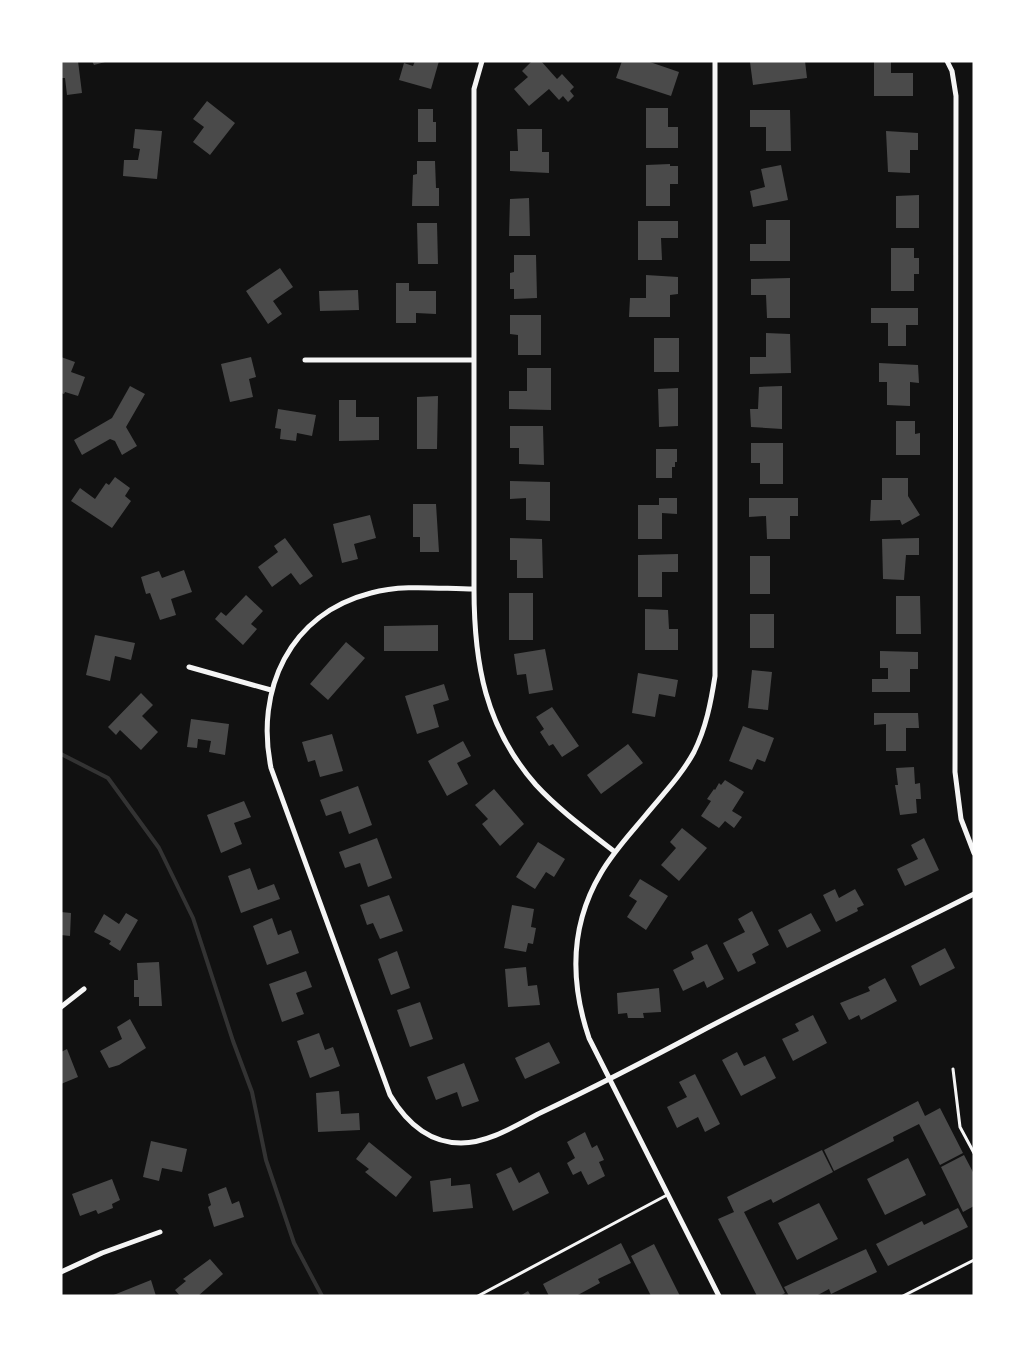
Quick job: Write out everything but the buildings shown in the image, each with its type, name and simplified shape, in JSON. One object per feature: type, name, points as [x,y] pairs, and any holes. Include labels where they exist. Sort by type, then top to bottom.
[{"type":"street","points":[[482,61],[474,89],[474,589],[477,657],[490,707],[502,735],[536,784],[561,808],[615,852]]},
{"type":"street","points":[[715,61],[715,656],[712,695],[703,732],[686,765],[615,852],[601,872],[588,898],[579,925],[575,951],[575,974],[582,1017],[589,1038],[719,1296]]},
{"type":"street","points":[[947,61],[952,71],[956,96],[955,772],[961,819],[974,853]]},
{"type":"street","points":[[305,360],[474,360]]},
{"type":"street","points":[[474,589],[390,589],[372,592],[338,606],[319,618],[293,645],[282,660],[271,690],[266,730],[271,768],[387,1085],[400,1111],[410,1122],[434,1138],[461,1143],[489,1138],[610,1080],[710,1027],[974,894]]},
{"type":"street","points":[[188,667],[271,690]]},
{"type":"street","points":[[61,1007],[84,989]]},
{"type":"street","points":[[61,1272],[102,1253],[160,1232]]},
{"type":"lane","points":[[953,1070],[960,1127],[974,1154]]},
{"type":"lane","points":[[478,1296],[668,1195]]},
{"type":"lane","points":[[903,1296],[974,1260]]},
{"type":"waterway","points":[[61,754],[108,778],[159,848],[193,918],[233,1041],[252,1092],[266,1160],[294,1243],[322,1296]]}]
